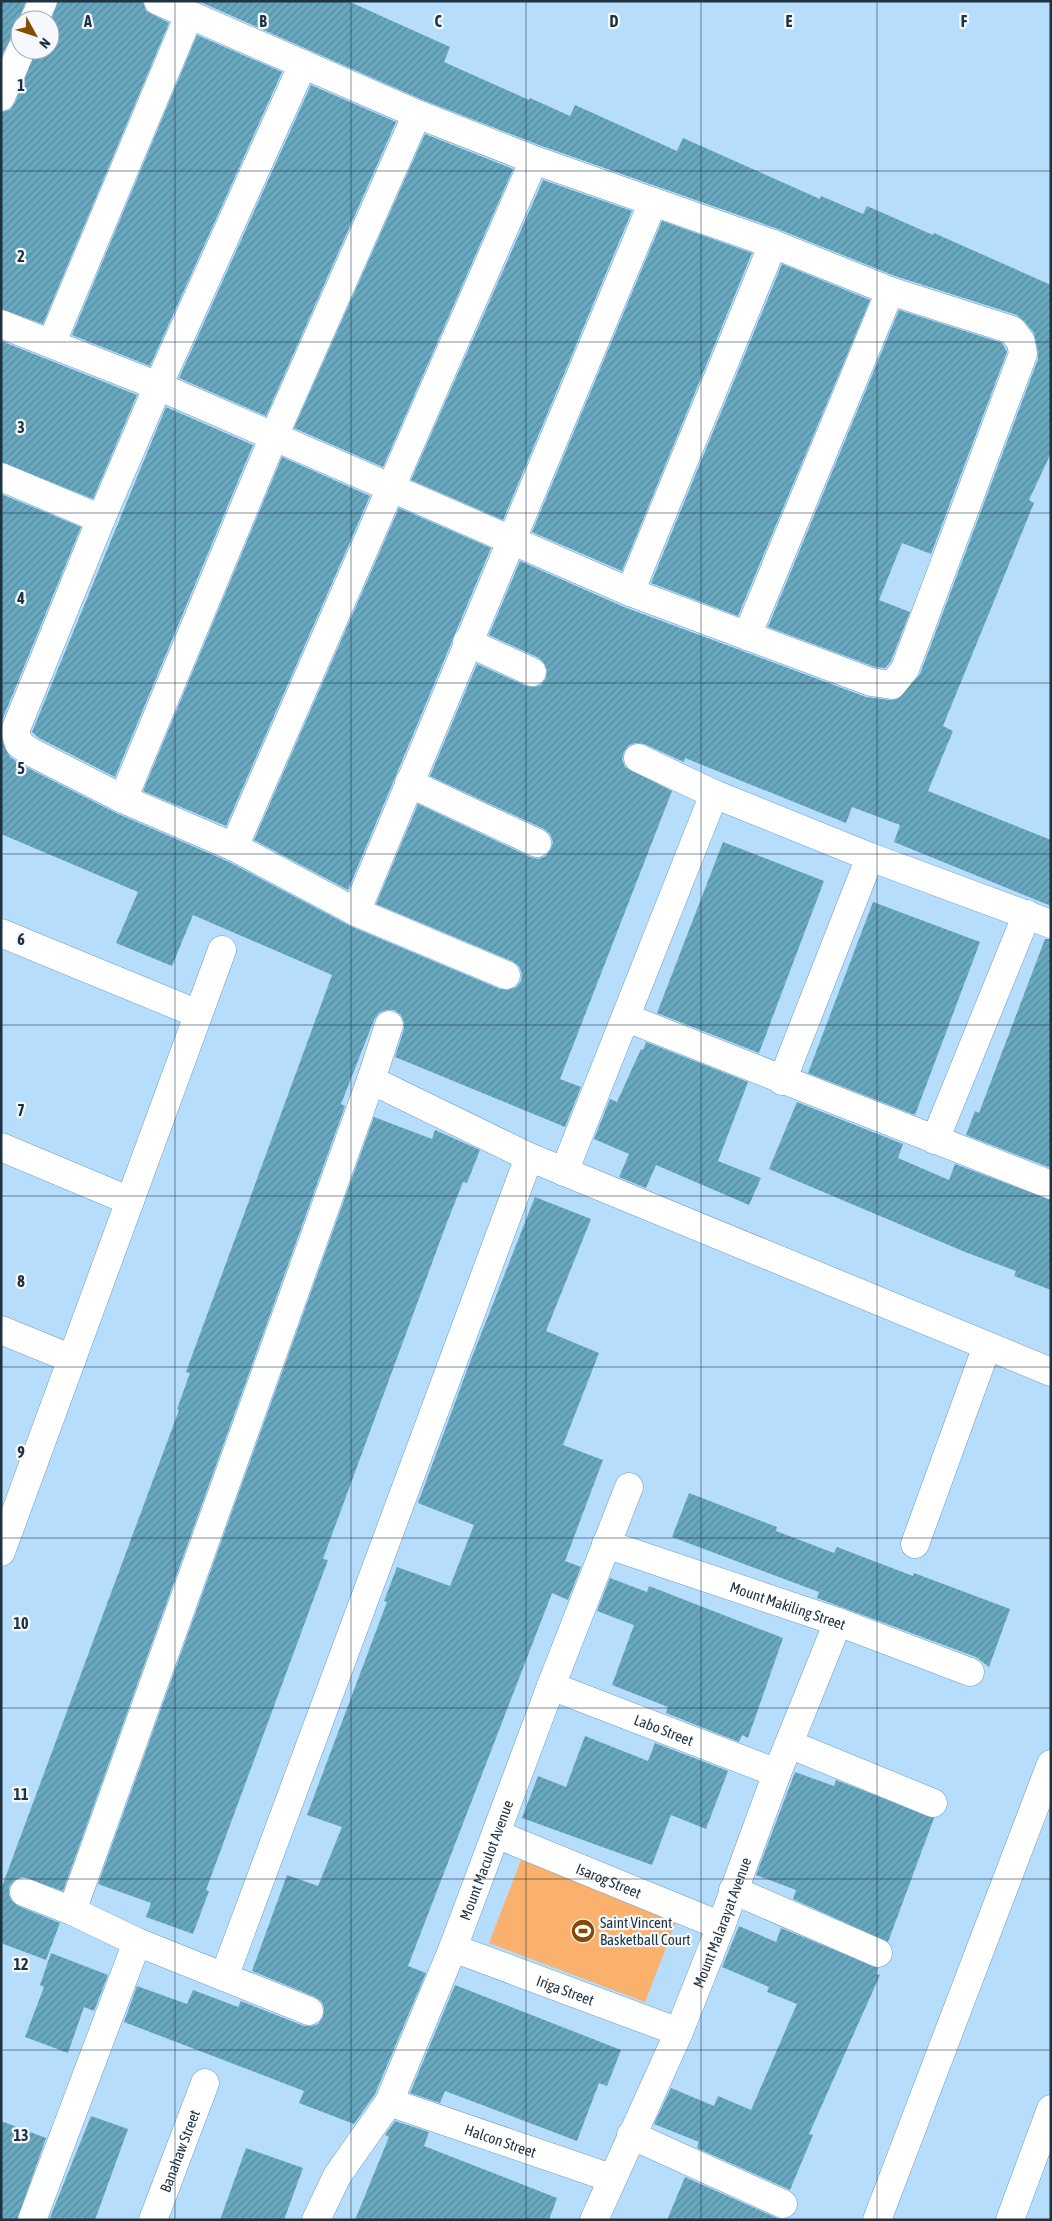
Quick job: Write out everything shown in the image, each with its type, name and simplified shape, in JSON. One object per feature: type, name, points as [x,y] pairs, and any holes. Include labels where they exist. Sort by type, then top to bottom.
[{"type":"street","points":[[1,324],[52,342],[158,386],[630,592],[871,682],[892,685],[905,669],[1023,354],[1021,342],[1012,330],[890,291],[773,244],[534,160],[417,114],[158,1]]},
{"type":"street","points":[[52,342],[189,15]]},
{"type":"street","points":[[1,97],[18,60]]},
{"type":"street","points":[[303,64],[158,386],[101,519],[15,731],[19,744],[31,752],[123,799],[234,847],[356,912],[506,975]]},
{"type":"street","points":[[123,799],[274,436],[417,114]]},
{"type":"street","points":[[234,847],[534,160]]},
{"type":"street","points":[[356,912],[467,642],[653,202]]},
{"type":"street","points":[[630,592],[773,244]]},
{"type":"street","points":[[747,636],[890,291]]},
{"type":"street","points":[[1,477],[101,519]]},
{"type":"street","points":[[467,642],[532,672]]},
{"type":"street","points":[[638,758],[714,794],[870,857],[1039,919],[935,1140]]},
{"type":"street","points":[[409,783],[537,842]]},
{"type":"street","points":[[564,1172],[714,794]]},
{"type":"street","points":[[782,1081],[870,857]]},
{"type":"street","points":[[1,933],[198,1014]]},
{"type":"street","points":[[1,1552],[222,950]]},
{"type":"street","points":[[626,1018],[782,1081],[1051,1185]]},
{"type":"street","points":[[72,1911],[371,1080],[389,1025]]},
{"type":"street","points":[[371,1080],[529,1157],[1051,1372]]},
{"type":"street","points":[[1,1147],[130,1201]]},
{"type":"street","points":[[224,1977],[529,1157]]},
{"type":"street","points":[[1,1330],[72,1359]]},
{"type":"street","points":[[915,1544],[987,1346]]},
{"type":"street","name":"Mount Maculot Avenue","points":[[316,2220],[337,2176],[389,2102],[453,1948],[629,1487]]},
{"type":"street","name":"Mount Makiling Street","points":[[606,1544],[838,1622],[970,1672]]},
{"type":"street","name":"Mount Malarayat Avenue","points":[[594,2220],[611,2178],[679,2032],[721,1926],[777,1773],[838,1622]]},
{"type":"street","name":"Labo Street","points":[[552,1686],[777,1773]]},
{"type":"street","points":[[789,1744],[933,1803]]},
{"type":"street","points":[[877,2220],[1051,1764]]},
{"type":"street","name":"Isarog Street","points":[[496,1834],[721,1926]]},
{"type":"street","points":[[733,1890],[878,1953]]},
{"type":"street","points":[[24,1892],[72,1911],[138,1942],[309,2011]]},
{"type":"street","points":[[32,2220],[138,1942]]},
{"type":"street","name":"Iriga Street","points":[[453,1948],[679,2032]]},
{"type":"street","name":"Banahaw Street","points":[[153,2220],[205,2083]]},
{"type":"street","name":"Halcon Street","points":[[389,2102],[611,2178]]},
{"type":"street","points":[[1010,2220],[1051,2109]]},
{"type":"street","points":[[631,2135],[783,2204]]},
{"type":"shaded area","name":"Saint Vincent Basketball Court","points":[[521,1860],[677,1919],[645,2002],[489,1943]]},
{"type":"building","points":[[1,1],[26,1],[22,10],[10,10],[10,40],[1,57]]},
{"type":"building","points":[[58,1],[143,1],[146,11],[169,23],[43,324],[1,309],[1,112],[10,110],[15,103],[32,60],[60,60],[60,10],[55,10]]},
{"type":"building","points":[[198,1],[348,1],[450,47],[444,62],[529,100],[530,98],[570,116],[575,105],[677,151],[683,138],[820,199],[821,196],[863,214],[867,206],[933,235],[934,233],[1051,285],[1051,453],[1029,500],[1034,503],[943,726],[953,731],[928,791],[1051,840],[1051,906],[894,842],[900,825],[852,807],[846,823],[685,758],[684,762],[644,744],[636,743],[629,745],[622,759],[625,767],[672,791],[560,1079],[581,1087],[565,1127],[395,1057],[404,1029],[401,1015],[394,1010],[386,1010],[379,1013],[374,1020],[341,1104],[345,1106],[63,1891],[22,1877],[15,1880],[9,1887],[9,1895],[18,1906],[60,1923],[46,1960],[1,1943],[1,1889],[179,1410],[177,1409],[190,1373],[186,1372],[332,975],[193,915],[172,966],[116,943],[138,892],[1,834],[1,739],[10,757],[22,765],[116,813],[227,861],[350,926],[500,989],[508,990],[516,987],[521,981],[522,974],[519,966],[512,961],[376,904],[418,804],[530,857],[538,859],[546,856],[551,849],[553,842],[550,834],[544,829],[430,776],[477,664],[526,686],[534,687],[541,685],[546,678],[547,670],[539,658],[489,635],[520,561],[624,607],[866,697],[898,699],[920,674],[1038,359],[1034,333],[1017,315],[895,276],[778,229],[539,145],[423,100]]},
{"type":"building","points":[[197,35],[282,72],[150,366],[72,335]]},
{"type":"building","points":[[311,85],[396,122],[266,416],[179,378]]},
{"type":"building","points":[[425,134],[513,169],[383,467],[294,428]]},
{"type":"building","points":[[543,180],[632,211],[503,520],[411,480]]},
{"type":"building","points":[[662,221],[752,253],[622,571],[532,532]]},
{"type":"building","points":[[782,264],[870,300],[738,616],[651,583]]},
{"type":"building","points":[[899,310],[1002,343],[1007,352],[931,554],[902,543],[879,600],[910,612],[891,661],[885,668],[875,667],[768,627]]},
{"type":"building","points":[[1,341],[137,395],[93,499],[1,462]]},
{"type":"building","points":[[166,407],[253,445],[115,777],[39,738],[32,732]]},
{"type":"building","points":[[282,457],[370,496],[226,826],[143,791]]},
{"type":"building","points":[[1,494],[81,527],[1,723]]},
{"type":"building","points":[[399,508],[491,548],[348,890],[254,840]]},
{"type":"building","points":[[723,842],[824,881],[759,1053],[657,1013]]},
{"type":"building","points":[[873,902],[980,942],[915,1115],[808,1073]]},
{"type":"building","points":[[1045,939],[1051,939],[1051,1168],[966,1135],[975,1111],[979,1113]]},
{"type":"building","points":[[646,1042],[748,1082],[718,1161],[761,1178],[749,1205],[656,1165],[646,1188],[619,1177],[629,1154],[594,1139],[610,1099],[617,1102]]},
{"type":"building","points":[[797,1102],[903,1144],[898,1158],[949,1180],[955,1164],[1051,1200],[1051,1290],[1014,1276],[1016,1271],[965,1252],[769,1169]]},
{"type":"building","points":[[374,1117],[432,1139],[435,1130],[480,1150],[467,1183],[463,1182],[446,1225],[323,1559],[328,1560],[206,1890],[209,1891],[193,1934],[146,1917],[151,1903],[98,1884]]},
{"type":"building","points":[[535,1197],[591,1219],[546,1331],[599,1353],[563,1445],[603,1460],[565,1561],[581,1567],[568,1600],[552,1593],[408,1966],[426,1973],[375,2094],[354,2124],[299,2103],[304,2091],[124,2022],[137,1986],[187,2004],[193,1990],[238,2007],[241,2001],[304,2026],[318,2024],[323,2017],[324,2008],[322,2002],[315,1997],[252,1971],[287,1875],[318,1886],[342,1827],[307,1815],[387,1602],[384,1601],[397,1567],[450,1586],[474,1525],[418,1503],[470,1362]]},
{"type":"building","points":[[689,1493],[777,1527],[776,1531],[834,1553],[837,1547],[913,1576],[914,1573],[1010,1609],[989,1667],[976,1657],[817,1598],[819,1592],[672,1537]]},
{"type":"building","points":[[610,1578],[647,1592],[649,1586],[783,1638],[748,1738],[742,1735],[739,1742],[666,1713],[668,1707],[612,1685],[634,1625],[597,1611]]},
{"type":"building","points":[[585,1736],[648,1761],[655,1743],[728,1771],[706,1829],[671,1815],[652,1865],[522,1818],[538,1776],[566,1787]]},
{"type":"building","points":[[795,1772],[834,1786],[836,1780],[934,1818],[888,1942],[793,1899],[796,1890],[756,1875]]},
{"type":"building","points":[[739,1926],[776,1942],[781,1928],[878,1968],[876,1974],[880,1975],[809,2134],[813,2135],[790,2190],[697,2148],[699,2142],[654,2124],[671,2088],[714,2106],[718,2096],[751,2110],[797,2004],[767,1992],[769,1987],[722,1967]]},
{"type":"building","points":[[51,1953],[108,1975],[94,2011],[84,2007],[68,2053],[25,2037],[44,1987],[40,1985]]},
{"type":"building","points":[[455,1985],[621,2050],[607,2086],[599,2083],[577,2141],[445,2091],[440,2103],[410,2093]]},
{"type":"building","points":[[91,2116],[128,2129],[95,2220],[49,2220]]},
{"type":"building","points":[[1,2121],[46,2138],[17,2220],[1,2220]]},
{"type":"building","points":[[395,2121],[429,2132],[424,2146],[557,2198],[549,2220],[355,2220],[389,2137],[385,2135]]},
{"type":"building","points":[[246,2148],[303,2168],[284,2220],[220,2220]]},
{"type":"building","points":[[685,2177],[779,2219],[667,2220]]},
{"type":"place","name":"Saint Vincent Basketball Court","points":[[583,1931]]}]
